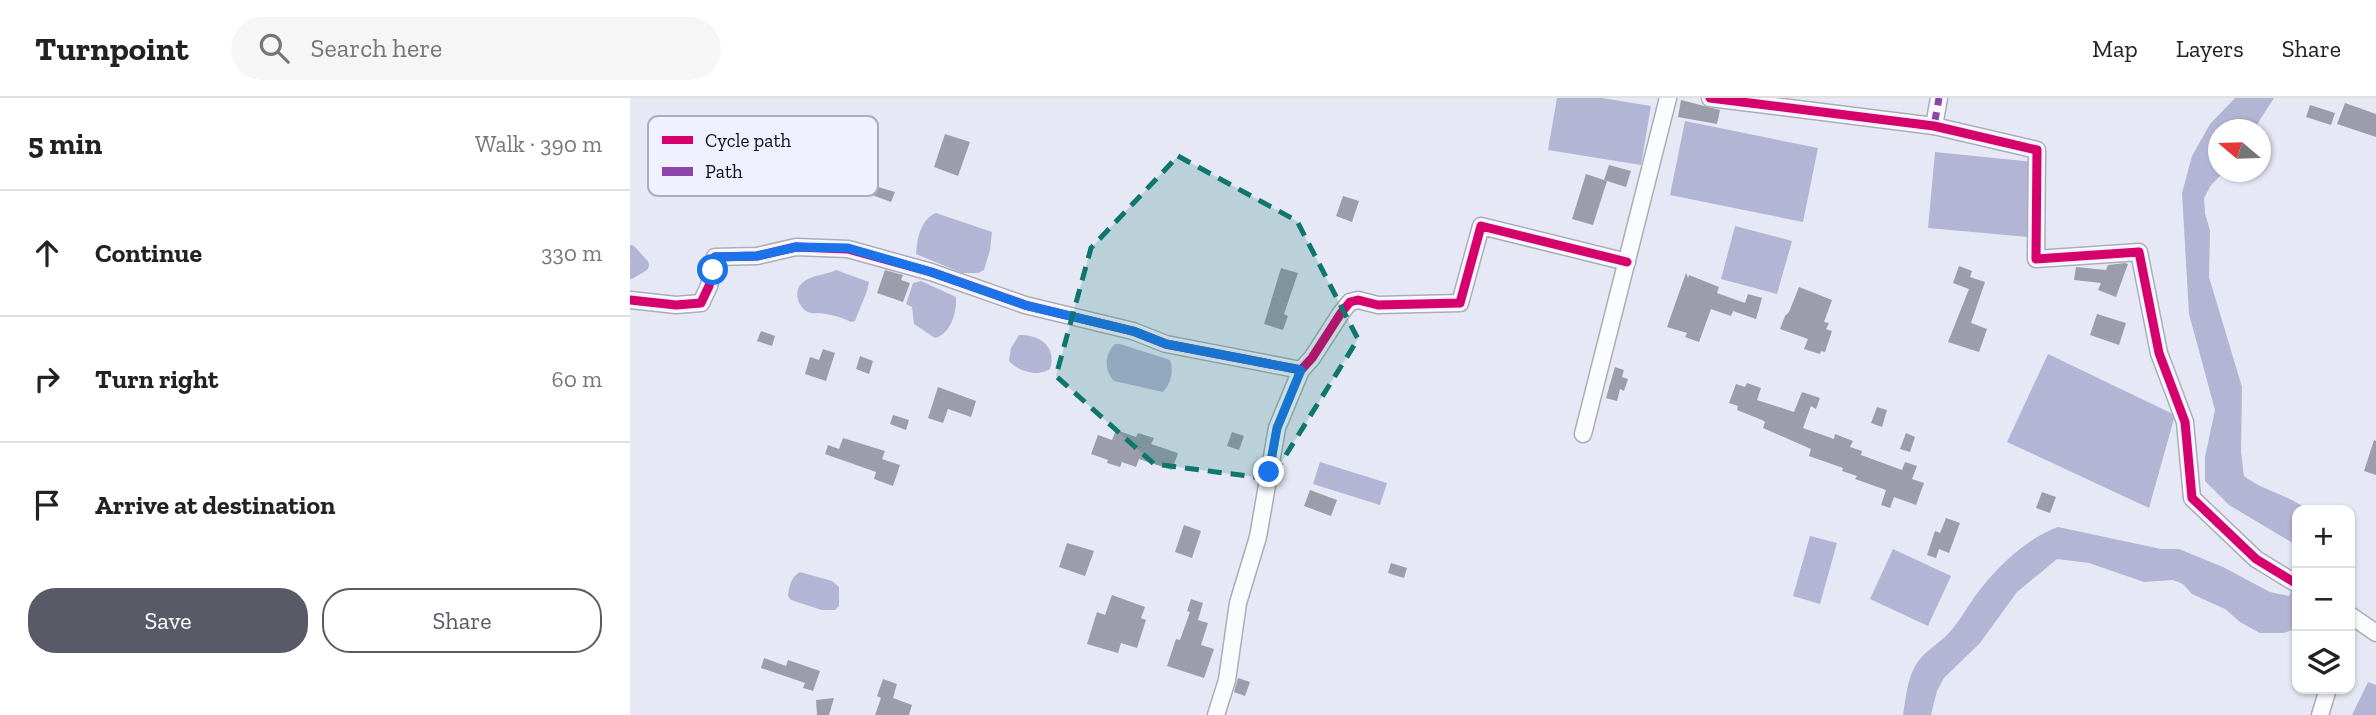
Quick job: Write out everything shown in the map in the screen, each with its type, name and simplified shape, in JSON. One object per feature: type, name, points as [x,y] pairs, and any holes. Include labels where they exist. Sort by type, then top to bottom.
[{"type":"street","points":[[1583,434],[1668,98]]},
{"type":"street","points":[[1710,98],[1934,126],[2037,150],[2036,259],[2139,252],[2159,353],[2185,422],[2192,498],[2256,559],[2292,581]]},
{"type":"street","points":[[1934,126],[1939,98]]},
{"type":"street","points":[[1216,715],[1227,680],[1238,603],[1258,537],[1277,428],[1301,370],[1350,302],[1358,300],[1378,305],[1460,303],[1481,226],[1627,262]]},
{"type":"street","points":[[630,300],[676,305],[701,303],[709,286],[715,257],[757,256],[796,247],[848,248],[931,272],[1025,305],[1133,331],[1166,344],[1301,370]]},
{"type":"street","points":[[2355,619],[2376,634]]},
{"type":"street","points":[[2320,715],[2326,694]]},
{"type":"highlighted area","points":[[1178,156],[1297,221],[1358,339],[1271,479],[1154,464],[1056,376],[1091,248]]},
{"type":"water","points":[[1557,98],[1602,98],[1651,106],[1641,165],[1548,150]]},
{"type":"water","points":[[2235,98],[2274,98],[2260,119],[2215,119]]},
{"type":"water","points":[[1685,121],[1818,148],[1803,222],[1670,195]]},
{"type":"water","points":[[2208,128],[2208,182],[2214,182],[2204,198],[2210,231],[2209,277],[2242,387],[2241,452],[2244,476],[2300,505],[2292,505],[2292,543],[2229,505],[2205,481],[2205,457],[2215,410],[2189,314],[2182,193],[2192,156]]},
{"type":"water","points":[[1935,152],[2035,162],[2028,237],[1928,228]]},
{"type":"water","points":[[936,213],[992,232],[984,270],[978,273],[962,273],[916,254],[923,224]]},
{"type":"water","points":[[1735,226],[1792,241],[1777,294],[1721,279]]},
{"type":"water","points":[[836,270],[869,282],[855,321],[809,313],[798,300],[797,292],[801,284]]},
{"type":"water","points":[[921,281],[956,297],[952,322],[941,336],[935,338],[914,324],[912,307],[906,304],[913,283]]},
{"type":"water","points":[[1019,335],[1034,337],[1045,343],[1051,354],[1050,369],[1040,373],[1029,372],[1009,361],[1011,348]]},
{"type":"water","points":[[1115,344],[1170,360],[1171,377],[1163,392],[1114,381],[1108,372],[1107,362]]},
{"type":"water","points":[[2048,354],[2175,415],[2149,508],[2007,442]]},
{"type":"water","points":[[1320,462],[1387,483],[1380,505],[1313,484]]},
{"type":"water","points":[[2058,527],[2161,549],[2179,549],[2223,567],[2270,592],[2289,596],[2292,590],[2292,630],[2284,633],[2260,633],[2240,622],[2225,609],[2192,594],[2183,584],[2173,580],[2144,582],[2089,563],[2057,559],[2017,592],[1980,643],[1944,678],[1937,691],[1931,715],[1903,715],[1909,682],[1920,659],[1948,634],[1990,577],[2007,560],[2047,531]]},
{"type":"water","points":[[1810,536],[1837,543],[1820,604],[1793,596]]},
{"type":"water","points":[[1893,549],[1951,576],[1928,626],[1870,599]]},
{"type":"water","points":[[800,572],[832,581],[839,587],[839,606],[835,610],[822,610],[791,600],[788,596],[790,585],[794,576]]},
{"type":"water","points":[[2368,682],[2376,685],[2376,715],[2352,715]]},
{"type":"building","points":[[1681,100],[1720,110],[1717,124],[1678,117]]},
{"type":"building","points":[[2345,103],[2376,114],[2376,137],[2337,124]]},
{"type":"building","points":[[2310,105],[2335,113],[2331,125],[2306,117]]},
{"type":"building","points":[[945,134],[970,142],[958,176],[934,167]]},
{"type":"building","points":[[1609,165],[1631,171],[1626,187],[1604,180]]},
{"type":"building","points":[[1586,174],[1607,181],[1593,225],[1572,219]]},
{"type":"building","points":[[878,187],[895,192],[891,202],[875,196],[878,196]]},
{"type":"building","points":[[1343,196],[1359,201],[1352,222],[1336,216]]},
{"type":"building","points":[[2128,264],[2116,297],[2098,290],[2101,283],[2074,280],[2076,267],[2106,270],[2108,265]]},
{"type":"building","points":[[1959,266],[1972,271],[1970,277],[1985,282],[1971,323],[1987,329],[1979,352],[1948,342],[1969,289],[1953,283]]},
{"type":"building","points":[[1281,268],[1298,273],[1284,314],[1288,316],[1283,330],[1264,324]]},
{"type":"building","points":[[885,270],[903,275],[901,280],[910,283],[903,302],[877,293]]},
{"type":"building","points":[[1686,273],[1688,278],[1689,275],[1719,287],[1717,293],[1745,303],[1748,294],[1762,298],[1756,319],[1733,311],[1731,316],[1711,309],[1699,342],[1685,337],[1687,333],[1667,327]]},
{"type":"building","points":[[1799,287],[1832,300],[1824,322],[1829,323],[1826,329],[1832,331],[1825,352],[1821,351],[1820,354],[1804,349],[1808,339],[1780,329]]},
{"type":"building","points":[[2097,314],[2126,323],[2119,345],[2090,335]]},
{"type":"building","points":[[761,331],[775,336],[772,346],[757,341]]},
{"type":"building","points":[[823,349],[835,353],[826,381],[805,374],[810,357],[819,360]]},
{"type":"building","points":[[860,356],[873,361],[869,374],[856,369]]},
{"type":"building","points":[[1615,367],[1624,370],[1622,377],[1628,379],[1624,391],[1620,389],[1617,401],[1606,398]]},
{"type":"building","points":[[1747,383],[1761,388],[1757,400],[1794,412],[1802,392],[1820,398],[1816,409],[1811,406],[1803,428],[1834,439],[1835,434],[1853,441],[1850,447],[1862,451],[1861,455],[1902,470],[1905,462],[1917,466],[1912,479],[1924,483],[1916,505],[1894,497],[1890,508],[1881,505],[1886,490],[1855,479],[1857,476],[1842,471],[1843,468],[1809,456],[1811,449],[1763,428],[1765,422],[1737,410],[1738,406],[1729,403],[1736,384],[1745,387]]},
{"type":"building","points":[[938,387],[976,401],[971,417],[948,409],[943,423],[928,418]]},
{"type":"building","points":[[1877,407],[1887,410],[1882,427],[1871,423]]},
{"type":"building","points":[[893,415],[909,420],[906,430],[890,424]]},
{"type":"building","points":[[1116,430],[1136,437],[1138,433],[1154,438],[1151,444],[1178,453],[1172,470],[1139,459],[1136,467],[1122,462],[1120,467],[1091,454],[1098,435],[1112,440]]},
{"type":"building","points":[[1232,432],[1244,436],[1239,450],[1227,446]]},
{"type":"building","points":[[1906,433],[1915,437],[1910,452],[1900,449]]},
{"type":"building","points":[[843,438],[885,451],[882,459],[900,465],[893,486],[874,479],[876,472],[825,454],[828,445],[839,449]]},
{"type":"building","points":[[2374,440],[2376,441],[2376,475],[2364,471]]},
{"type":"building","points":[[1310,490],[1337,500],[1331,516],[1304,506]]},
{"type":"building","points":[[2042,492],[2056,497],[2050,513],[2036,508]]},
{"type":"building","points":[[1946,518],[1960,523],[1949,553],[1939,549],[1936,558],[1927,555],[1935,531],[1940,533]]},
{"type":"building","points":[[1184,525],[1201,531],[1192,558],[1175,552]]},
{"type":"building","points":[[1067,543],[1094,551],[1085,576],[1059,567]]},
{"type":"building","points":[[1391,563],[1407,568],[1404,578],[1388,573]]},
{"type":"building","points":[[1112,595],[1145,607],[1141,618],[1146,620],[1137,648],[1121,643],[1118,653],[1087,644],[1097,612],[1105,615]]},
{"type":"building","points":[[1191,599],[1203,603],[1198,620],[1208,623],[1201,645],[1214,649],[1204,678],[1167,666],[1176,639],[1180,640],[1190,612],[1187,611]]},
{"type":"building","points":[[764,658],[786,666],[788,660],[820,671],[813,691],[803,688],[805,683],[761,668]]},
{"type":"building","points":[[1238,678],[1250,682],[1245,696],[1234,692]]},
{"type":"building","points":[[883,679],[897,684],[893,698],[912,705],[909,715],[875,715],[881,698],[877,696]]},
{"type":"building","points":[[834,698],[829,715],[817,715],[816,700]]},
{"type":"waterway","points":[[630,252],[642,265],[630,272]]},
{"type":"marked path","points":[[1934,126],[1939,98]]},
{"type":"cycle path","points":[[1710,98],[1934,126],[2037,150],[2036,259],[2139,252],[2159,353],[2185,422],[2192,498],[2256,559],[2292,581]]},
{"type":"cycle path","points":[[630,300],[676,305],[701,303],[709,286],[715,257],[757,256],[796,247],[848,249],[931,272],[1025,305],[1133,331],[1166,344],[1301,370],[1350,302],[1358,300],[1378,305],[1460,303],[1481,226],[1627,262]]},
{"type":"route","points":[[713,270],[715,257],[757,256],[796,247],[848,248],[931,272],[1025,305],[1133,331],[1166,344],[1301,370],[1277,428],[1269,472]]}]
